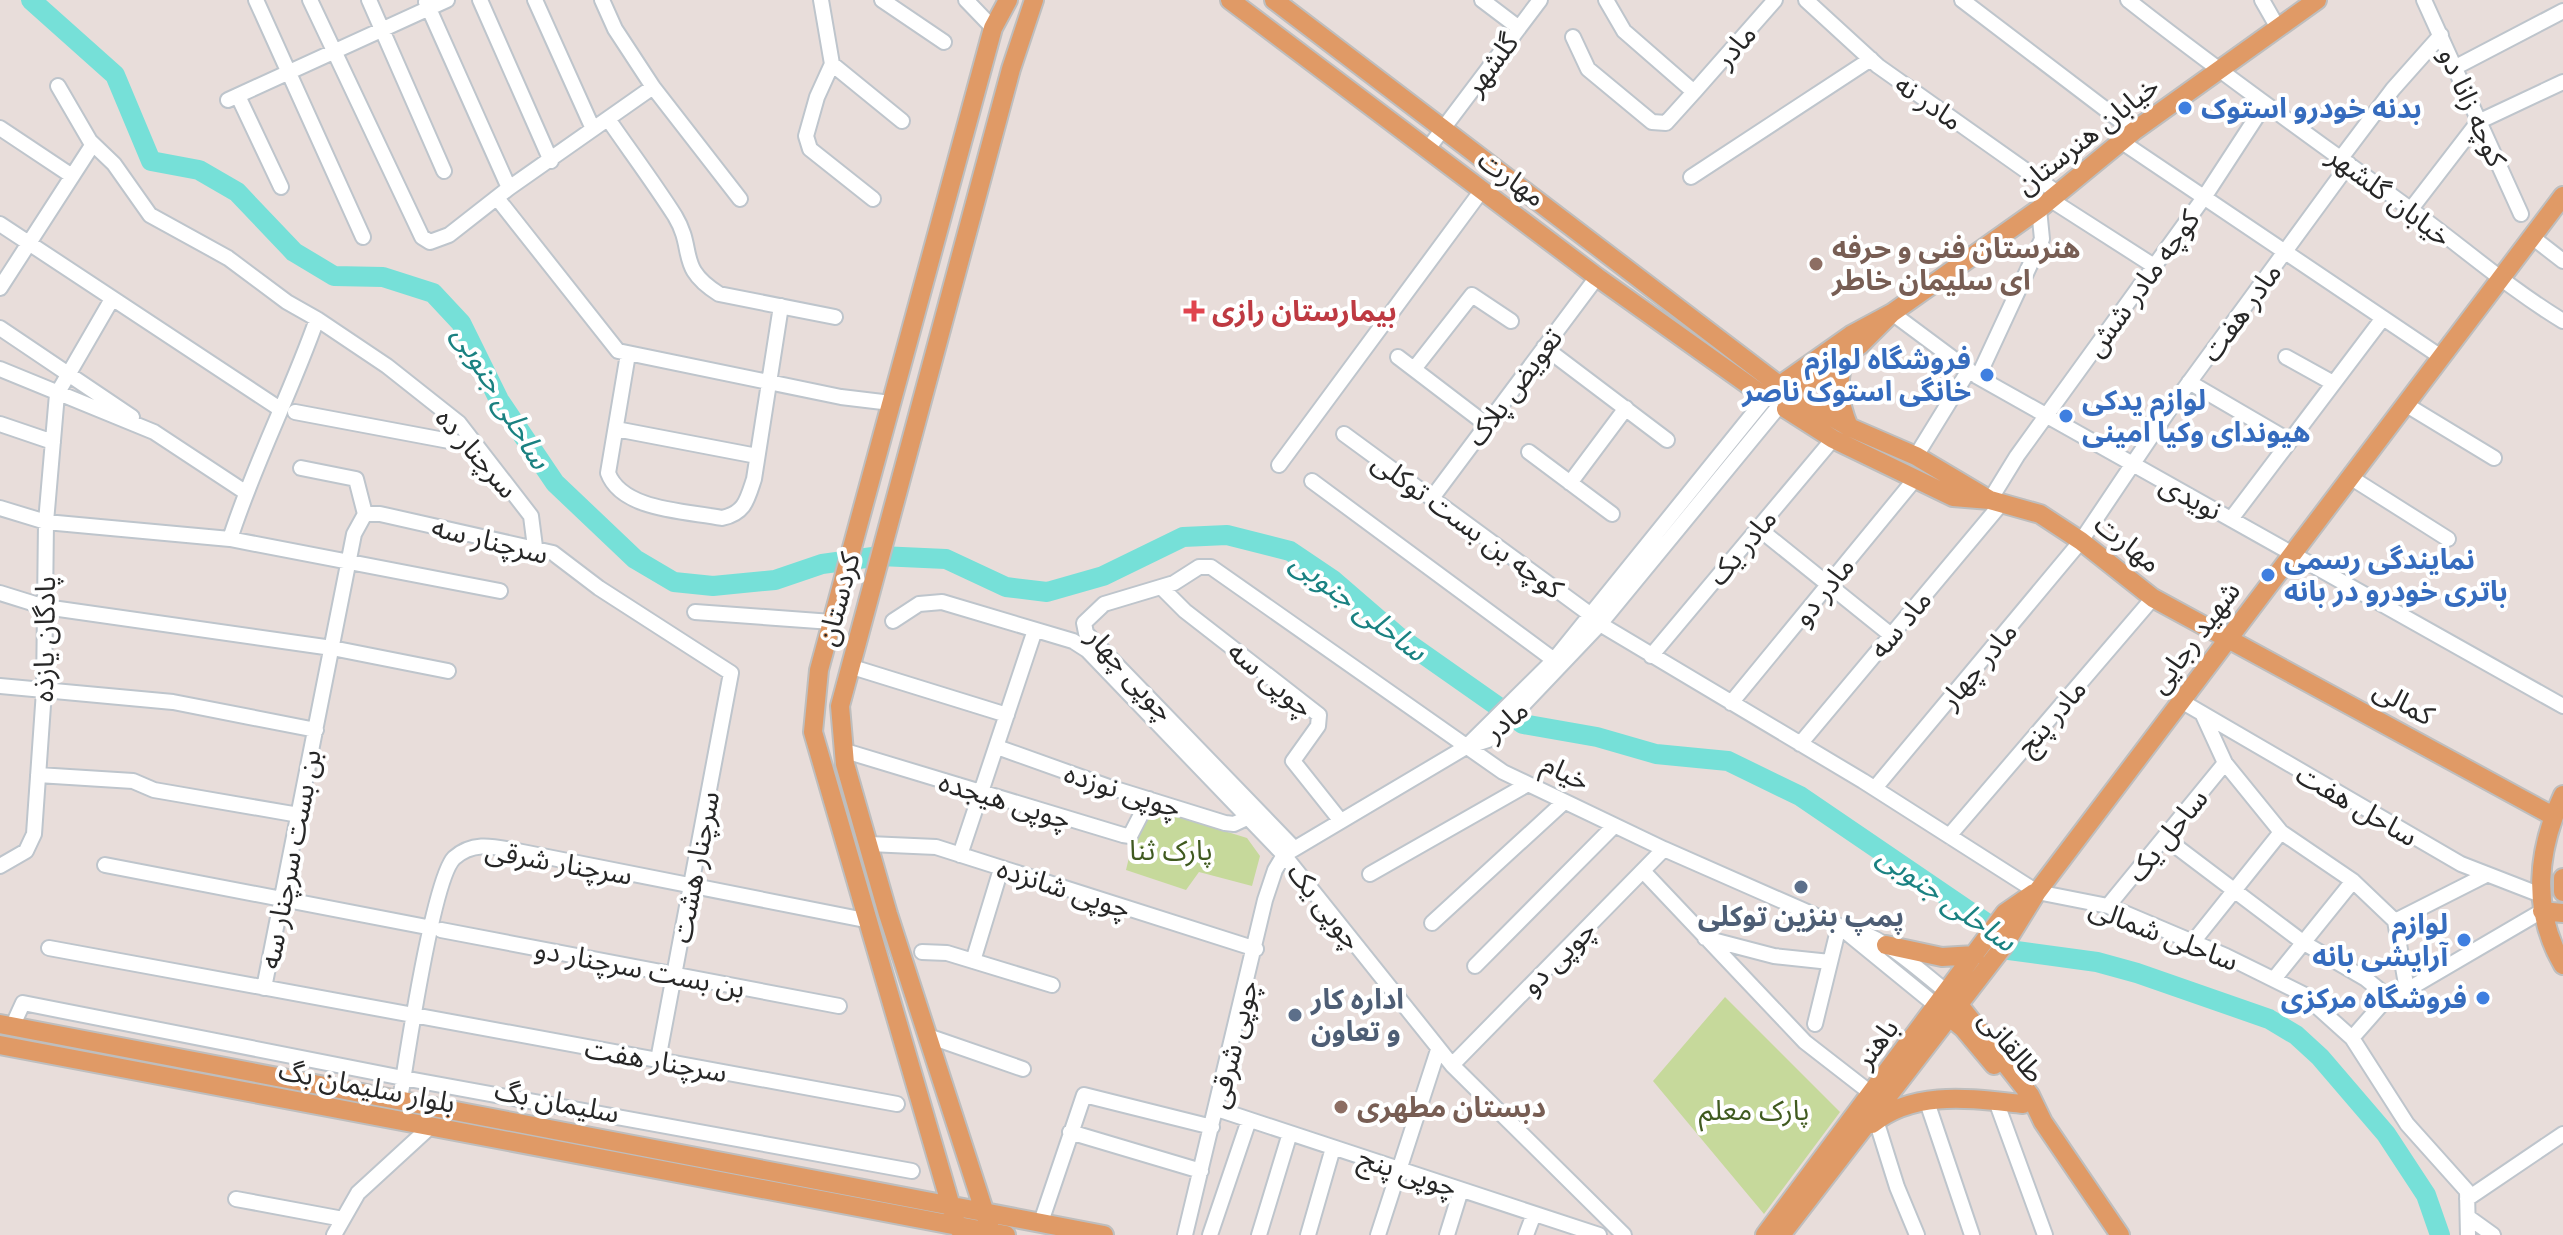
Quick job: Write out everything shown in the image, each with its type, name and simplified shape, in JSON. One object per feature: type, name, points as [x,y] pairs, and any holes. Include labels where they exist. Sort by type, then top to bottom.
[{"type":"main road","name":"کردستان","points":[[950,1230],[948,1204],[813,732],[819,670],[855,534],[993,28],[1008,0]]},
{"type":"main road","name":"کردستان","points":[[996,1234],[888,914],[842,750],[840,706],[1011,69],[1034,0]]},
{"type":"main road","name":"مهارت","points":[[1230,0],[1597,277],[1779,396],[1916,456],[1995,502]]},
{"type":"main road","name":"مهارت","points":[[1274,0],[1442,128],[1833,439],[1953,497],[1995,502],[2040,514],[2081,541],[2153,598],[2229,638]]},
{"type":"main road","name":"خیابان هنرستان","points":[[1779,396],[1846,354],[1892,313],[2050,201],[2128,136],[2317,0]]},
{"type":"main road","name":"شهید رجایی","points":[[1980,962],[2012,918],[2037,892],[2563,196]]},
{"type":"main road","name":"خیابان هنرستان","points":[[1779,396],[1851,335],[1892,313]]},
{"type":"main road","points":[[1846,354],[1840,371],[1838,401],[1849,427]]},
{"type":"main road","name":"کمالی","points":[[2229,638],[2553,816]]},
{"type":"main road","points":[[2563,795],[2553,816],[2544,849],[2541,903],[2551,943],[2563,965]]},
{"type":"main road","points":[[2563,878],[2563,892]]},
{"type":"main road","points":[[2541,903],[2563,913]]},
{"type":"main road","points":[[865,920],[888,914]]},
{"type":"main road","points":[[1886,945],[1980,962],[1979,1009],[1986,1036]]},
{"type":"main road","name":"باهنر","points":[[1781,1235],[1860,1133],[1980,962]]},
{"type":"main road","name":"باهنر","points":[[1765,1235],[1872,1094],[1949,1005]]},
{"type":"main road","name":"طالقانی","points":[[1949,1005],[1986,1036],[2030,1095],[2043,1122],[2120,1235]]},
{"type":"main road","name":"طالقانی","points":[[1949,1005],[2023,1104],[2043,1122]]},
{"type":"main road","name":"سلیمان بگ","points":[[6,1026],[1104,1235]]},
{"type":"main road","name":"بلوار سلیمان بگ","points":[[0,1045],[879,1212],[950,1230],[996,1234]]},
{"type":"main road","points":[[1860,1133],[1876,1120],[1900,1108],[1958,1096],[2023,1104]]},
{"type":"street","points":[[256,0],[363,237]]},
{"type":"street","points":[[310,0],[425,240],[433,243],[653,87]]},
{"type":"street","points":[[369,0],[444,171]]},
{"type":"street","points":[[281,187],[233,98],[382,30],[427,4],[447,0]]},
{"type":"street","points":[[480,0],[551,161]]},
{"type":"street","points":[[535,0],[593,129]]},
{"type":"street","points":[[602,0],[615,29],[653,87],[740,199]]},
{"type":"street","points":[[821,0],[832,64],[806,136],[810,149],[873,199]]},
{"type":"street","points":[[882,0],[944,42]]},
{"type":"street","points":[[966,0],[993,28]]},
{"type":"street","points":[[1482,0],[1519,28]]},
{"type":"street","name":"گلشهر","points":[[1442,128],[1540,0]]},
{"type":"street","points":[[1606,0],[1624,31],[1694,92]]},
{"type":"street","name":"مادر","points":[[1573,37],[1588,69],[1606,87],[1652,122],[1666,123],[1775,0]]},
{"type":"street","name":"مادر نه","points":[[1806,0],[1871,59],[2050,201],[2154,266]]},
{"type":"street","points":[[1962,0],[2205,196],[2441,357]]},
{"type":"street","points":[[2128,0],[2218,71]]},
{"type":"street","points":[[2262,0],[2278,28]]},
{"type":"street","name":"کوچه زانا دو","points":[[2424,0],[2521,214]]},
{"type":"street","points":[[427,4],[509,188]]},
{"type":"street","points":[[2454,68],[2563,11]]},
{"type":"street","name":"مادر هفت","points":[[2081,541],[2189,382],[2285,251],[2393,89],[2441,35]]},
{"type":"street","points":[[1691,177],[1871,59]]},
{"type":"street","points":[[832,64],[902,121]]},
{"type":"street","name":"خیابان گلشهر","points":[[2218,71],[2411,209],[2499,279],[2563,321]]},
{"type":"street","points":[[2411,209],[2478,122],[2563,82]]},
{"type":"street","name":"سرچنار ده","points":[[58,86],[93,144],[114,164],[150,215],[228,258],[287,302],[387,366],[459,423],[531,516],[535,547]]},
{"type":"street","name":"کوچه مادر شش","points":[[1995,502],[2046,416],[2205,196],[2265,104]]},
{"type":"street","points":[[608,119],[678,221],[689,266],[702,283],[719,294],[835,317]]},
{"type":"street","points":[[0,128],[72,176]]},
{"type":"street","points":[[1427,150],[1442,128]]},
{"type":"street","points":[[0,288],[93,144]]},
{"type":"street","points":[[1279,465],[1482,190]]},
{"type":"street","points":[[497,198],[609,344],[628,354],[891,403]]},
{"type":"street","points":[[1916,456],[1974,374],[2042,239],[2050,201]]},
{"type":"street","points":[[0,224],[280,409]]},
{"type":"street","points":[[2532,237],[2563,261]]},
{"type":"street","name":"تعویض پلاک","points":[[1432,498],[1597,277]]},
{"type":"street","points":[[1414,369],[1472,295],[1511,321]]},
{"type":"street","points":[[57,394],[112,299]]},
{"type":"street","points":[[628,354],[608,473],[613,486],[638,501],[722,518],[735,515],[745,506],[757,456],[781,306]]},
{"type":"street","points":[[1892,313],[1974,374]]},
{"type":"street","points":[[2231,519],[2383,318]]},
{"type":"street","points":[[230,539],[245,492],[309,346],[317,319]]},
{"type":"street","points":[[0,328],[245,492]]},
{"type":"street","points":[[1544,347],[1667,440]]},
{"type":"street","points":[[1398,357],[1487,425]]},
{"type":"street","points":[[2286,357],[2333,383]]},
{"type":"street","points":[[0,369],[154,432]]},
{"type":"street","name":"نویدی","points":[[1974,374],[2132,466],[2292,552],[2563,706]]},
{"type":"street","points":[[2189,382],[2290,441]]},
{"type":"street","name":"پادگان یازذه","points":[[0,866],[26,851],[32,842],[44,691],[46,522],[57,394]]},
{"type":"street","name":"مادر","points":[[1466,747],[1488,740],[1498,722],[1522,701],[1596,620],[1779,396]]},
{"type":"street","points":[[2405,404],[2494,458]]},
{"type":"street","points":[[1570,483],[1626,408]]},
{"type":"street","points":[[295,412],[476,446]]},
{"type":"street","points":[[0,424],[53,442]]},
{"type":"street","points":[[616,429],[757,456]]},
{"type":"street","name":"کوچه بن بست توکلی","points":[[1344,434],[1596,620]]},
{"type":"street","name":"مادر یک","points":[[1651,656],[1833,439]]},
{"type":"street","points":[[1529,452],[1612,514]]},
{"type":"street","points":[[301,468],[356,479],[365,514],[357,523],[349,564]]},
{"type":"street","points":[[2350,477],[2448,539]]},
{"type":"street","name":"مادر دو","points":[[1731,703],[1915,479]]},
{"type":"street","points":[[1312,481],[1554,660]]},
{"type":"street","name":"ماد سه","points":[[1800,744],[1891,635],[1995,502]]},
{"type":"street","points":[[0,508],[46,522],[230,539],[500,591]]},
{"type":"street","name":"سرچنار سه","points":[[365,514],[442,526],[535,547],[561,558],[599,588],[731,673]]},
{"type":"street","points":[[1758,528],[1891,635]]},
{"type":"street","name":"مادر چهار","points":[[1875,788],[2081,541]]},
{"type":"street","name":"بن بست سرچنار سه","points":[[49,948],[264,988],[349,564]]},
{"type":"street","name":"چوپی چهار","points":[[1289,851],[1084,628],[1086,618],[1104,604],[1161,587],[1199,567],[1211,567],[1466,747]]},
{"type":"street","name":"چوپی سه","points":[[1161,587],[1185,611],[1319,715],[1318,726],[1293,761],[1340,820]]},
{"type":"street","points":[[0,593],[45,607],[332,648],[448,671]]},
{"type":"street","name":"مادر پنج","points":[[1949,836],[2153,598]]},
{"type":"street","name":"چوپی چهار","points":[[893,621],[919,604],[934,602],[1073,641],[1087,650]]},
{"type":"street","points":[[695,612],[832,622]]},
{"type":"street","name":"مادر","points":[[1522,701],[1554,660],[1596,620]]},
{"type":"street","name":"ساحلی شمالی","points":[[1596,620],[1651,656],[1875,788],[2037,892],[2108,906],[2303,994],[2352,1038],[2407,1124],[2467,1191],[2467,1199]]},
{"type":"street","points":[[960,855],[1035,630]]},
{"type":"street","name":"چوپی یک","points":[[1087,650],[1249,817],[1289,851],[1438,1050],[1624,1235]]},
{"type":"street","points":[[849,666],[1007,715]]},
{"type":"street","name":"سرچنار هشت","points":[[658,1060],[731,673]]},
{"type":"street","points":[[0,686],[173,702],[316,730]]},
{"type":"street","name":"ساحل هفت","points":[[2181,701],[2318,783],[2541,903]]},
{"type":"street","points":[[2203,715],[2225,763],[2281,832],[2353,881],[2395,921],[2407,990]]},
{"type":"street","name":"چوپی نوزده","points":[[997,747],[1225,823],[1234,824],[1249,817]]},
{"type":"street","points":[[1289,851],[1466,747]]},
{"type":"street","name":"خیام","points":[[1466,747],[1503,772],[1614,826],[1839,926],[1949,1005]]},
{"type":"street","name":"چوپی هیجده","points":[[842,750],[1130,836],[1149,799]]},
{"type":"street","name":"ساحل یک","points":[[2108,906],[2225,763]]},
{"type":"street","points":[[38,775],[133,781],[154,790],[299,815]]},
{"type":"street","points":[[1370,874],[1528,784]]},
{"type":"street","points":[[1432,923],[1564,802]]},
{"type":"street","points":[[1475,966],[1614,826]]},
{"type":"street","points":[[2193,942],[2281,832]]},
{"type":"street","points":[[2165,838],[2304,943],[2366,979],[2388,997]]},
{"type":"street","name":"چوپی شانزده","points":[[869,844],[921,844],[1256,949]]},
{"type":"street","name":"سرچنار شرقی","points":[[400,1100],[415,1016],[436,929],[441,883],[452,860],[467,848],[485,845],[865,920]]},
{"type":"street","name":"چوپی دو","points":[[1452,1065],[1664,849]]},
{"type":"street","name":"چوپی شرقی","points":[[1185,1235],[1256,949],[1265,900],[1275,870],[1289,851]]},
{"type":"street","name":"بن بست سرچنار دو","points":[[105,865],[839,1006]]},
{"type":"street","points":[[973,961],[1001,869]]},
{"type":"street","points":[[1643,871],[1703,938],[1805,1042],[1872,1094]]},
{"type":"street","points":[[2395,921],[2486,875]]},
{"type":"street","points":[[2274,979],[2353,881]]},
{"type":"street","points":[[2352,1038],[2388,997],[2407,990],[2541,903]]},
{"type":"street","points":[[1815,1024],[1839,926]]},
{"type":"street","name":"خیام","points":[[1839,926],[1861,930],[1886,945],[1949,1005]]},
{"type":"street","points":[[1703,938],[1774,956],[1830,962]]},
{"type":"street","points":[[922,952],[939,951],[1052,985]]},
{"type":"street","name":"سرچنار هفت","points":[[264,988],[897,1104]]},
{"type":"street","points":[[6,1026],[23,1003],[403,1078],[912,1171]]},
{"type":"street","points":[[150,1053],[159,1028]]},
{"type":"street","points":[[928,1036],[1023,1069]]},
{"type":"street","points":[[1378,1235],[1438,1050]]},
{"type":"street","points":[[1041,1222],[1082,1098],[1087,1094],[1212,1127]]},
{"type":"street","points":[[1996,1101],[2045,1235]]},
{"type":"street","points":[[1927,1102],[1972,1235]]},
{"type":"street","name":"چوپی پنج","points":[[1217,1109],[1599,1235]]},
{"type":"street","points":[[1210,1235],[1249,1120]]},
{"type":"street","points":[[1876,1120],[1897,1187],[1917,1235]]},
{"type":"street","points":[[334,1235],[368,1182],[430,1127]]},
{"type":"street","points":[[1070,1132],[1201,1171]]},
{"type":"street","points":[[1259,1235],[1290,1133]]},
{"type":"street","points":[[2468,1235],[2467,1199],[2563,1134]]},
{"type":"street","points":[[1308,1235],[1333,1148]]},
{"type":"street","points":[[1447,1235],[1461,1190]]},
{"type":"street","points":[[879,1212],[884,1191]]},
{"type":"street","points":[[236,1199],[343,1219]]},
{"type":"street","points":[[1526,1235],[1534,1214]]},
{"type":"street","points":[[2468,1217],[2493,1235]]},
{"type":"green space","name":"پارک ثنا","points":[[1150,808],[1247,838],[1260,856],[1252,886],[1199,872],[1186,890],[1126,870],[1132,845]]},
{"type":"green space","name":"پارک معلم","points":[[1725,997],[1840,1112],[1764,1214],[1653,1081]]},
{"type":"waterway","name":"ساحلی جنوبی","points":[[31,0],[115,75],[151,161],[199,170],[237,192],[294,252],[334,276],[383,277],[433,293],[461,323],[499,400],[555,483],[635,559],[674,582],[713,586],[775,580],[822,564],[880,556],[946,559],[1006,587],[1047,592],[1103,576],[1183,537],[1227,535],[1290,551],[1333,580],[1399,637],[1523,724],[1597,737],[1656,754],[1728,761],[1800,796],[1985,922],[2009,950],[2097,962],[2137,973],[2269,1019],[2296,1035],[2320,1057],[2386,1134],[2426,1195],[2440,1235]]},
{"type":"place","name":"بدنه خودرو استوک","points":[[2185,108]]},
{"type":"place","name":"هنرستان فنی و حرفه ای سلیمان خاطر","points":[[1816,264]]},
{"type":"place","name":"بیمارستان رازی","points":[[1194,311]]},
{"type":"place","name":"فروشگاه لوازم خانگى استوک ناصر","points":[[1987,375]]},
{"type":"place","name":"لوازم یدکى هیونداى وکیا امینى","points":[[2066,416]]},
{"type":"place","name":"نمایندگی رسمی باتری خودرو در بانه","points":[[2268,575]]},
{"type":"place","name":"پمپ بنزین توکلی","points":[[1801,887]]},
{"type":"place","name":"لوازم آرایشی بانه","points":[[2464,940]]},
{"type":"place","name":"فروشگاه مرکزى","points":[[2483,998]]},
{"type":"place","name":"اداره کار و تعاون","points":[[1295,1015]]},
{"type":"place","name":"دبستان مطهری","points":[[1341,1107]]}]
